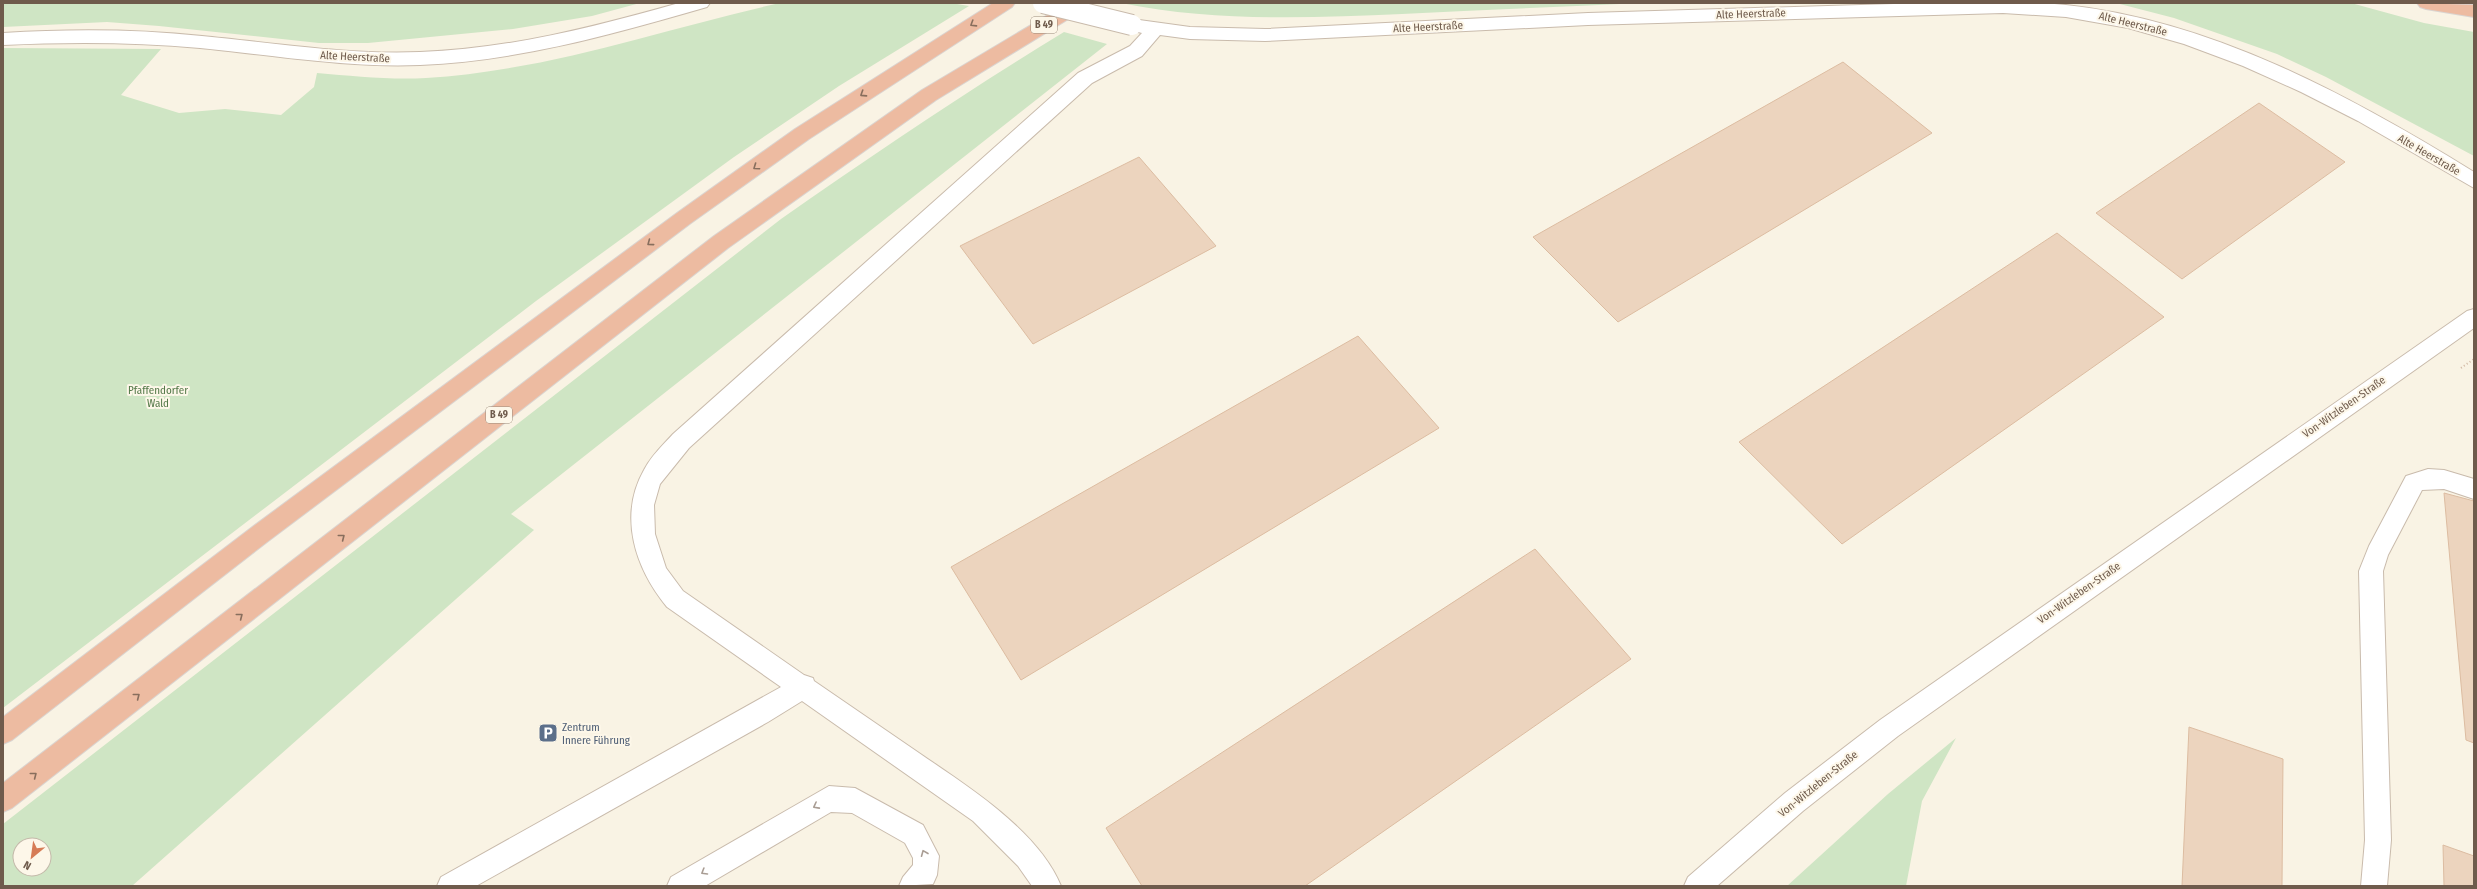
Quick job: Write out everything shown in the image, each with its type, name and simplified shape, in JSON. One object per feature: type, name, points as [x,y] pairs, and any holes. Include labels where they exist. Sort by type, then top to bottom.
[{"type":"highway","points":[[3,732],[259,535],[684,218],[802,134],[1006,3]]},
{"type":"highway","name":"B 49","points":[[3,799],[721,242],[929,95],[1082,3]]},
{"type":"highway","points":[[2426,3],[2474,11]]},
{"type":"street","name":"Alte Heerstraße","points":[[3,39],[154,39],[338,57],[414,59],[537,47],[586,36],[701,3]]},
{"type":"street","name":"Alte Heerstraße","points":[[1043,3],[1154,29],[1228,35],[1265,35],[1588,19],[2003,7],[2056,9],[2116,18],[2145,26],[2234,56],[2322,96],[2421,149],[2474,181]]},
{"type":"street","points":[[1048,886],[1028,857],[982,812],[804,686],[688,608],[664,587],[651,561],[642,524],[646,490],[652,477],[681,441],[1085,78],[1106,65],[1136,52],[1154,29]]},
{"type":"street","name":"Von-Witzleben-Straße","points":[[1697,886],[1794,802],[1889,728],[2342,408],[2474,317]]},
{"type":"street","points":[[2374,886],[2378,840],[2371,571],[2377,553],[2414,483],[2423,478],[2439,479],[2474,489]]},
{"type":"street","points":[[450,886],[804,686]]},
{"type":"street","points":[[680,886],[816,806],[829,799],[842,798],[855,801],[914,834],[926,856],[926,865],[924,875],[912,886]]},
{"type":"green space","points":[[3,3],[640,3],[592,16],[513,29],[368,43],[319,43],[107,22],[3,27]]},
{"type":"green space","name":"Pfaffendorfer Wald","points":[[780,3],[951,3],[969,6],[839,86],[734,157],[536,301],[3,708],[3,48],[161,49],[121,95],[179,113],[225,109],[281,115],[314,87],[317,73],[399,78],[426,78],[471,74],[516,67],[604,48],[736,13]]},
{"type":"green space","points":[[1121,3],[1641,3],[1332,17],[1261,17],[1191,13]]},
{"type":"green space","points":[[2116,3],[2351,3],[2424,23],[2474,32],[2474,156],[2326,77],[2277,54],[2174,18]]},
{"type":"green space","points":[[1064,32],[1107,44],[511,514],[534,530],[132,886],[3,886],[3,824],[781,219],[921,123]]},
{"type":"green space","points":[[1956,738],[1922,801],[1906,886],[1787,886],[1888,794]]},
{"type":"building","points":[[1843,62],[1932,133],[1618,322],[1533,237]]},
{"type":"building","points":[[2259,103],[2345,162],[2182,279],[2096,213]]},
{"type":"building","points":[[1139,157],[1216,246],[1033,344],[960,246]]},
{"type":"building","points":[[2057,233],[2164,317],[1842,544],[1739,442]]},
{"type":"building","points":[[1358,336],[1439,428],[1021,680],[951,567]]},
{"type":"building","points":[[2444,493],[2474,501],[2474,743],[2466,740]]},
{"type":"building","points":[[1535,549],[1631,659],[1305,886],[1142,886],[1106,828]]},
{"type":"building","points":[[2189,727],[2283,759],[2282,886],[2182,886]]},
{"type":"building","points":[[2443,845],[2474,856],[2474,886],[2444,886]]},
{"type":"place","name":"Zentrum Innere Führung","points":[[548,733]]}]
